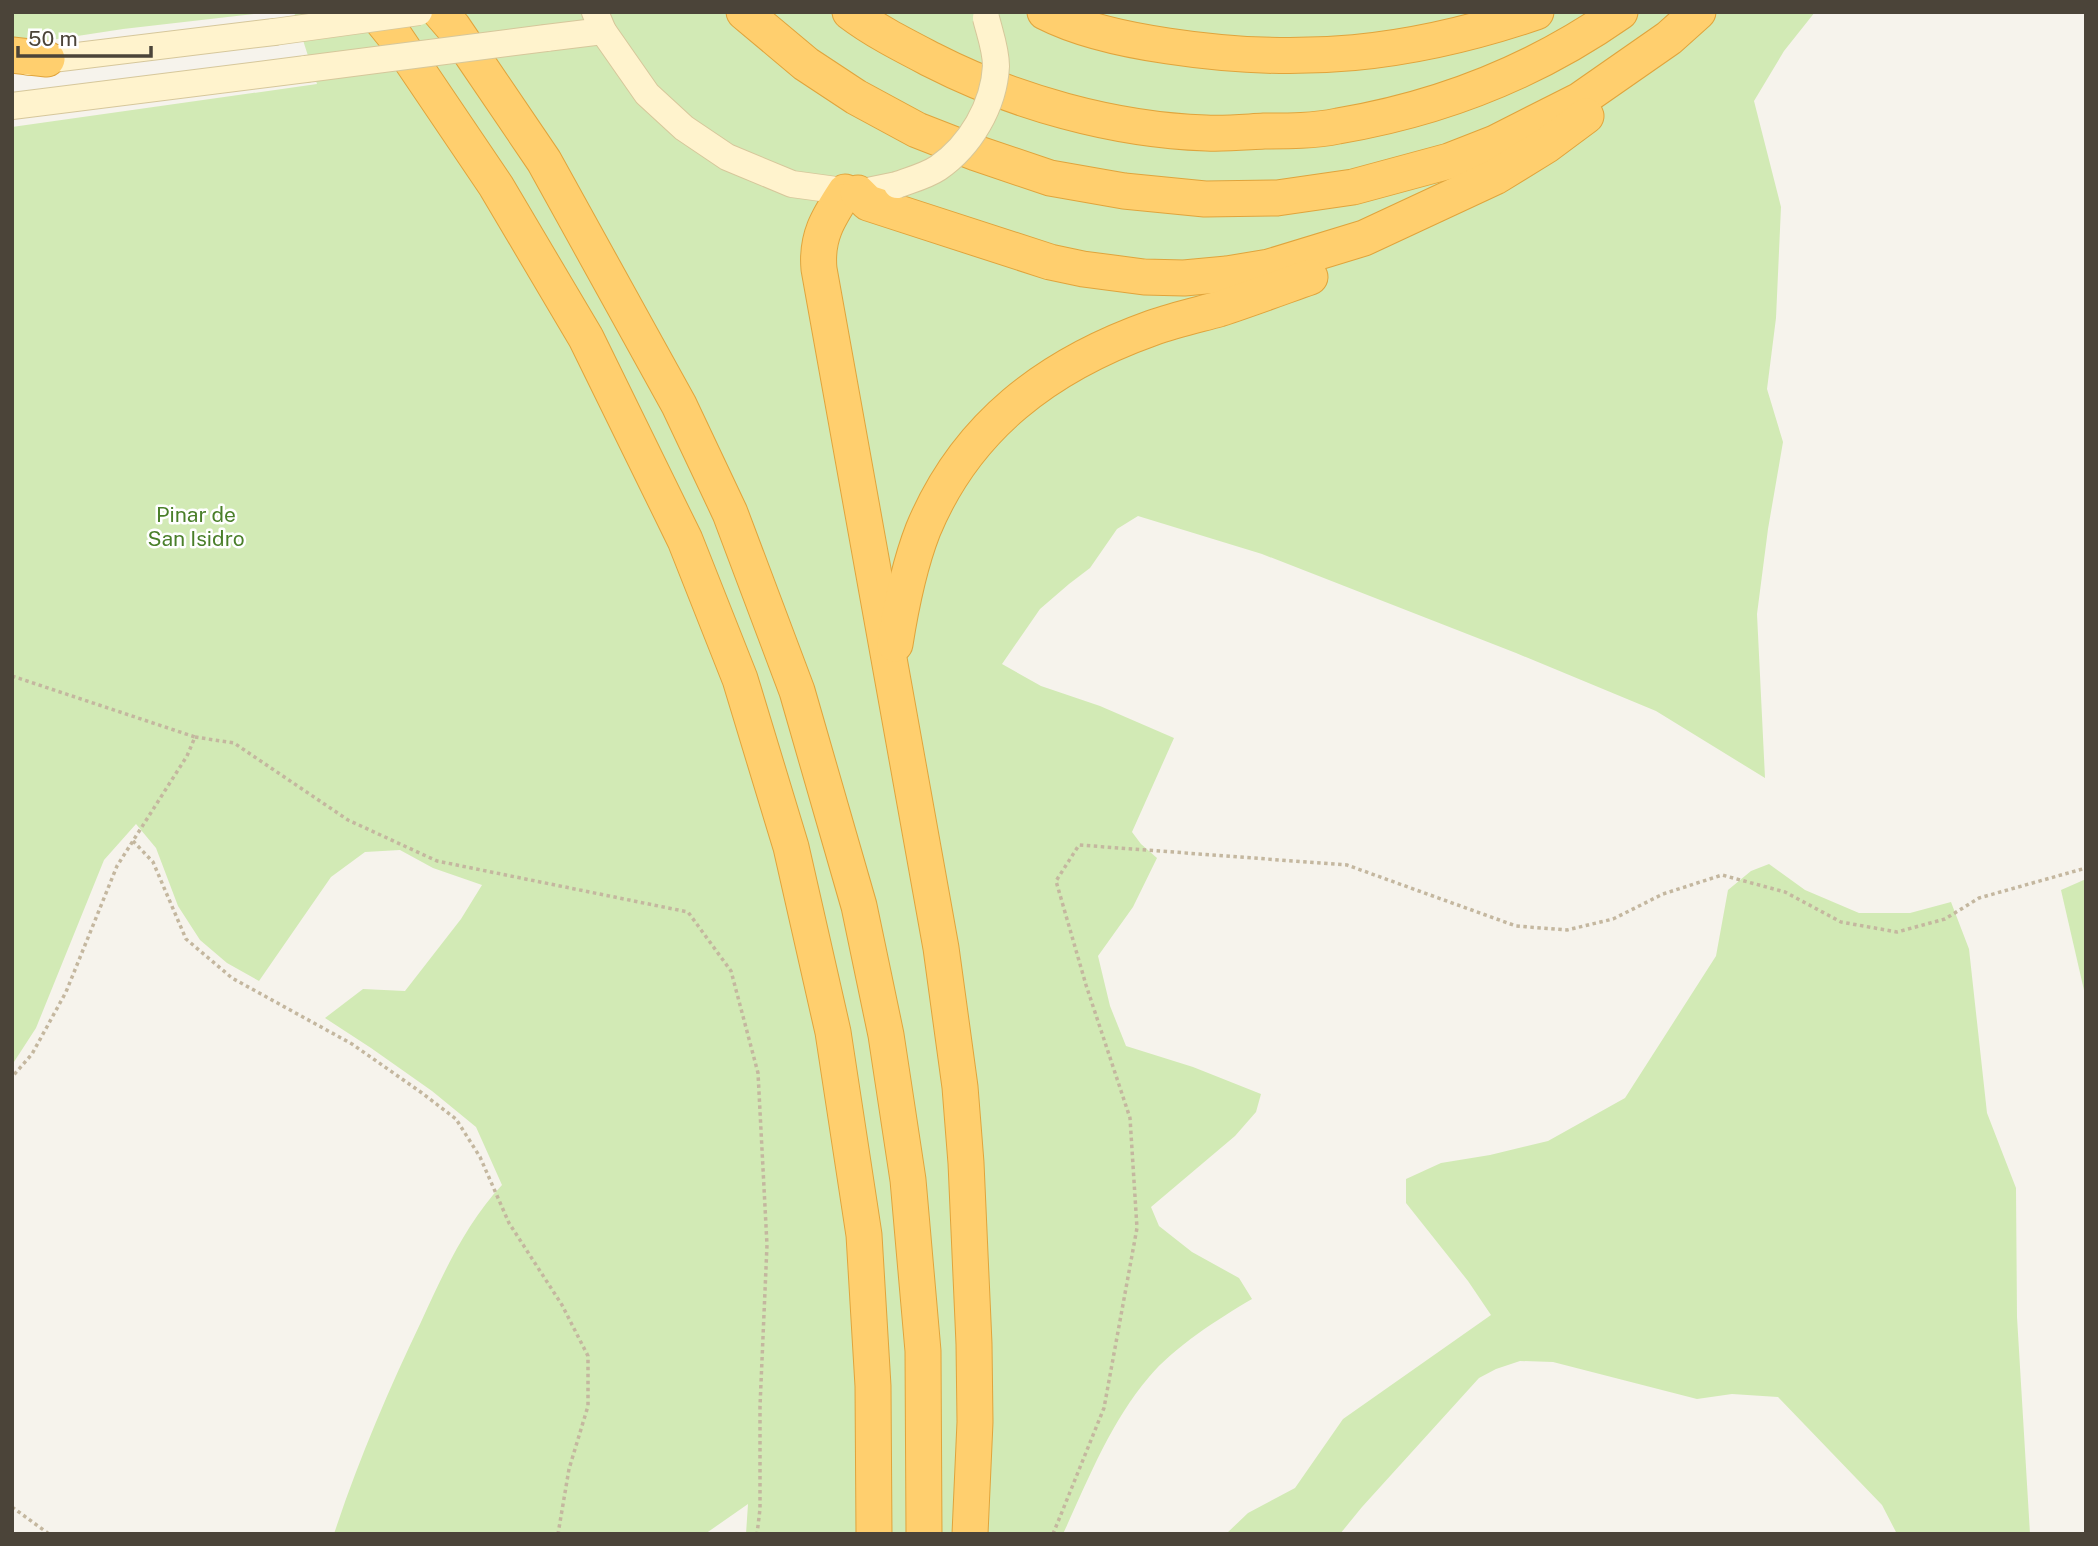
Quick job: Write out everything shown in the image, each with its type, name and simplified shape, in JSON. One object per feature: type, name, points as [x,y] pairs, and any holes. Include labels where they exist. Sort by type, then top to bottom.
[{"type":"highway","points":[[440,12],[544,161],[679,405],[730,513],[797,691],[859,906],[886,1035],[904,1154],[918,1272],[923,1350],[924,1534]]},
{"type":"highway","points":[[744,12],[806,64],[856,97],[917,130],[1050,178],[1124,191],[1205,199],[1277,198],[1353,187],[1450,161],[1495,143],[1580,100],[1669,38],[1698,12]]},
{"type":"highway","points":[[850,12],[966,78],[1037,103],[1139,126],[1206,133],[1336,127],[1451,98],[1509,75],[1567,47],[1620,12]]},
{"type":"highway","points":[[1045,12],[1086,28],[1135,41],[1281,57],[1374,52],[1430,43],[1536,12]]},
{"type":"highway","points":[[381,21],[496,186],[586,338],[685,540],[740,679],[791,847],[833,1032],[864,1235],[873,1386],[874,1534]]},
{"type":"highway","points":[[891,665],[911,568],[923,531],[962,462],[1001,415],[1017,401],[1052,375],[1108,346],[1153,328],[1222,308],[1338,267],[1422,223],[1547,145],[1652,68],[1669,38]]},
{"type":"highway","points":[[12,55],[47,59]]},
{"type":"highway","points":[[970,1534],[975,1344],[967,1163],[960,1087],[941,948],[819,269],[817,251],[821,236],[830,215],[852,192],[868,203],[1050,262],[1116,274],[1184,278],[1269,267],[1364,238],[1495,177]]},
{"type":"street","points":[[12,65],[419,12]]},
{"type":"street","points":[[12,106],[546,38],[599,22],[647,94],[684,128],[727,157],[792,184],[852,192],[898,185],[937,169],[974,131],[987,106],[995,79],[995,49],[985,15]]},
{"type":"path","points":[[12,676],[195,737],[234,743],[348,820],[437,861],[688,912],[732,971],[758,1073],[767,1245],[760,1406],[760,1509],[757,1534]]},
{"type":"path","points":[[12,1077],[32,1054],[66,992],[117,866],[187,756],[195,737]]},
{"type":"path","points":[[133,841],[153,862],[186,939],[232,978],[352,1044],[422,1093],[456,1119],[480,1157],[509,1223],[562,1305],[588,1356],[587,1406],[569,1469],[558,1534]]},
{"type":"path","points":[[1053,1534],[1104,1408],[1137,1228],[1130,1118],[1086,985],[1056,881],[1079,845],[1347,865],[1516,926],[1567,930],[1613,919],[1663,894],[1722,876],[1785,892],[1841,922],[1897,932],[1944,919],[1979,898],[2086,868]]},
{"type":"path","points":[[12,1507],[49,1534]]},
{"type":"green space","points":[[12,12],[272,12],[123,29],[12,46]]},
{"type":"green space","name":"Pinar de San Isidro","points":[[294,12],[1815,12],[1784,51],[1754,101],[1781,207],[1776,318],[1767,389],[1783,442],[1757,614],[1765,778],[1656,711],[1262,554],[1138,516],[1117,529],[1090,568],[1040,609],[1002,664],[1041,686],[1100,706],[1174,738],[1132,832],[1157,858],[1133,907],[1098,956],[1110,1006],[1126,1046],[1193,1067],[1261,1094],[1256,1112],[1235,1136],[1151,1207],[1159,1226],[1192,1252],[1239,1278],[1252,1299],[1184,1344],[1149,1377],[1111,1433],[1063,1534],[746,1534],[748,1504],[705,1534],[334,1534],[374,1426],[438,1286],[466,1232],[502,1185],[476,1127],[432,1091],[325,1018],[363,989],[405,991],[461,919],[482,885],[433,868],[400,850],[365,852],[331,877],[259,981],[227,963],[200,940],[178,906],[156,848],[136,824],[104,860],[36,1028],[12,1065],[12,127],[317,84]]},
{"type":"green space","points":[[1769,864],[1805,890],[1859,913],[1910,913],[1951,902],[1969,949],[1987,1113],[2016,1188],[2017,1317],[2030,1534],[1897,1534],[1882,1505],[1778,1397],[1732,1394],[1697,1399],[1553,1362],[1520,1361],[1479,1378],[1340,1534],[1226,1534],[1248,1513],[1295,1488],[1343,1419],[1491,1315],[1468,1281],[1406,1203],[1406,1179],[1441,1163],[1548,1141],[1625,1098],[1716,956],[1728,890],[1751,871]]},
{"type":"green space","points":[[2086,879],[2086,999],[2061,890]]}]
